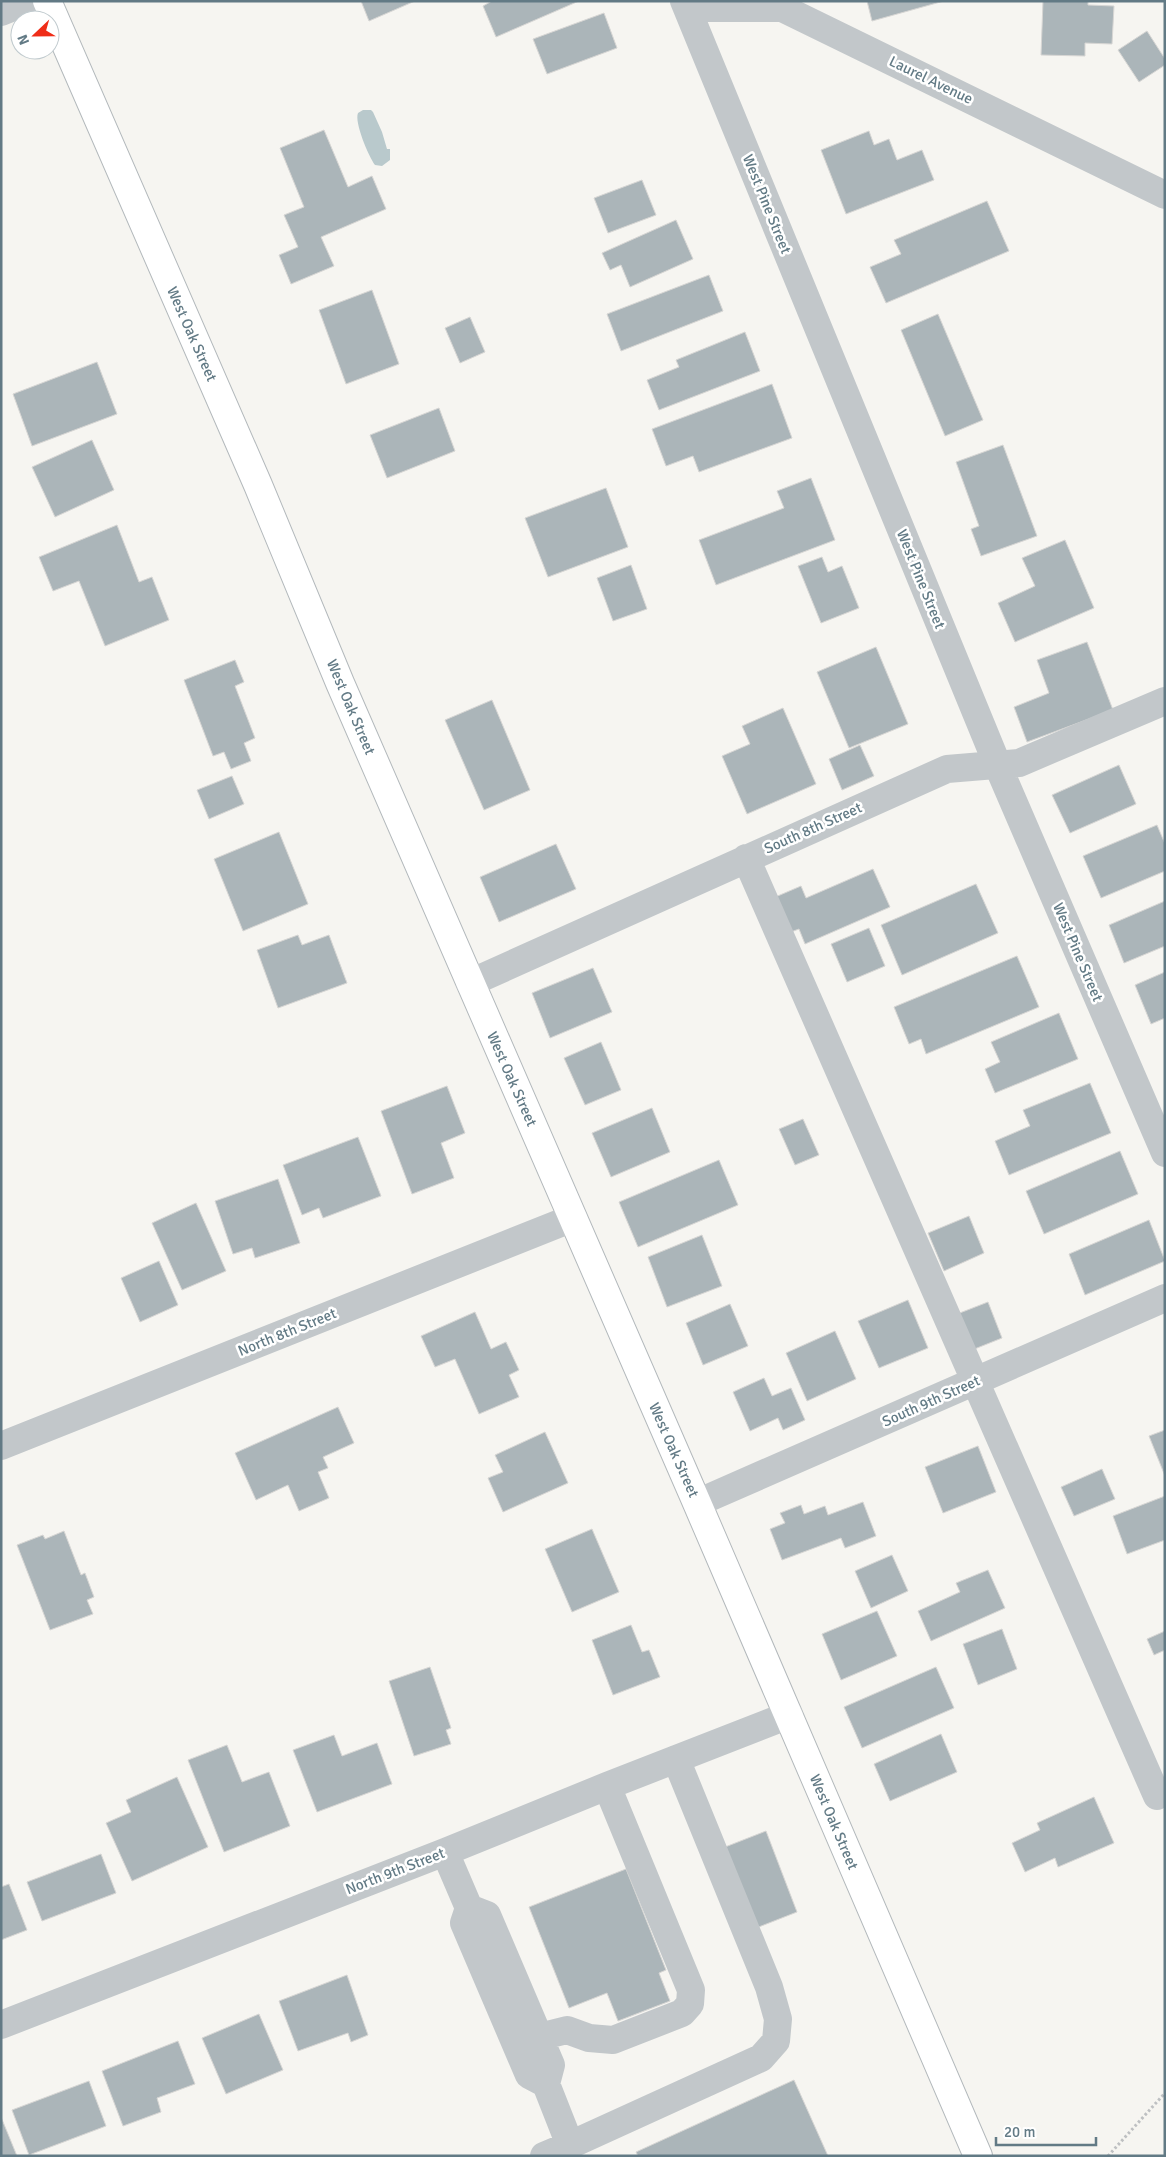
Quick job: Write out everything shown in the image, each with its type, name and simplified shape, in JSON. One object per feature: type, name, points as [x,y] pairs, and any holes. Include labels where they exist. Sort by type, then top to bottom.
[{"type":"main road","name":"West Oak Street","points":[[46,1],[258,485],[340,683],[697,1503],[978,2156]]},
{"type":"street","points":[[1,12],[28,1]]},
{"type":"street","name":"Laurel Avenue","points":[[685,5],[782,8],[1165,195]]},
{"type":"street","name":"West Pine Street","points":[[685,5],[998,766],[1165,1154]]},
{"type":"street","name":"South 8th Street","points":[[470,983],[947,769],[973,765],[998,766],[1019,763],[1165,702]]},
{"type":"street","points":[[746,858],[974,1383],[1157,1796]]},
{"type":"street","name":"North 8th Street","points":[[1,1446],[573,1218]]},
{"type":"street","name":"South 9th Street","points":[[697,1503],[1165,1298]]},
{"type":"street","name":"North 9th Street","points":[[1,2025],[445,1852],[788,1715]]},
{"type":"street","points":[[544,2156],[760,2058],[776,2041],[778,2019],[769,1987],[676,1759]]},
{"type":"street","points":[[539,2037],[567,2030],[589,2038],[613,2040],[682,2013],[690,2004],[691,1990],[607,1786]]},
{"type":"street","points":[[445,1852],[469,1908],[464,1923],[529,2075],[546,2084]]},
{"type":"street","points":[[469,1908],[487,1915],[551,2065],[546,2084],[570,2145]]},
{"type":"path","points":[[1108,2156],[1165,2093]]},
{"type":"shaded area","points":[[363,110],[371,110],[373,112],[387,149],[390,149],[390,160],[382,166],[375,165],[363,139],[357,117],[358,113]]},
{"type":"building","points":[[361,1],[415,1],[369,21]]},
{"type":"building","points":[[492,1],[579,1],[496,37],[483,6]]},
{"type":"building","points":[[867,1],[944,1],[872,21]]},
{"type":"building","points":[[1043,1],[1088,1],[1088,5],[1114,6],[1112,44],[1085,43],[1085,56],[1041,55]]},
{"type":"building","points":[[604,13],[617,48],[547,74],[533,39]]},
{"type":"building","points":[[1147,31],[1165,59],[1165,65],[1139,82],[1118,50]]},
{"type":"building","points":[[324,130],[348,187],[372,176],[386,209],[321,237],[334,266],[291,284],[279,255],[298,247],[284,215],[304,207],[280,148]]},
{"type":"building","points":[[869,131],[874,145],[889,139],[897,160],[922,150],[934,180],[846,214],[821,150]]},
{"type":"building","points":[[642,180],[656,215],[608,233],[594,198]]},
{"type":"building","points":[[987,201],[1009,251],[886,303],[870,267],[901,254],[894,240]]},
{"type":"building","points":[[676,220],[693,259],[630,287],[621,265],[610,270],[602,253]]},
{"type":"building","points":[[709,275],[723,311],[621,351],[607,314]]},
{"type":"building","points":[[372,290],[399,364],[346,384],[319,310]]},
{"type":"building","points":[[938,314],[983,420],[945,436],[901,330]]},
{"type":"building","points":[[470,317],[485,352],[460,363],[445,328]]},
{"type":"building","points":[[745,332],[760,371],[659,410],[647,380],[679,367],[676,360]]},
{"type":"building","points":[[97,362],[117,414],[32,446],[13,394]]},
{"type":"building","points":[[772,384],[792,438],[699,472],[693,456],[666,466],[652,429]]},
{"type":"building","points":[[439,408],[455,451],[387,478],[370,435]]},
{"type":"building","points":[[92,440],[114,490],[55,517],[32,467]]},
{"type":"building","points":[[1003,445],[1037,536],[981,556],[971,529],[979,526],[956,462]]},
{"type":"building","points":[[811,478],[835,540],[716,585],[699,540],[784,508],[777,491]]},
{"type":"building","points":[[606,488],[628,547],[548,577],[525,518]]},
{"type":"building","points":[[117,525],[139,582],[152,577],[169,620],[105,646],[79,581],[53,591],[39,557]]},
{"type":"building","points":[[1065,540],[1094,608],[1015,642],[998,603],[1035,586],[1022,558]]},
{"type":"building","points":[[822,557],[828,572],[842,566],[859,608],[821,623],[798,566]]},
{"type":"building","points":[[631,565],[647,609],[613,621],[597,578]]},
{"type":"building","points":[[1087,642],[1113,710],[1027,742],[1014,707],[1049,693],[1037,660]]},
{"type":"building","points":[[876,647],[908,724],[849,748],[817,672]]},
{"type":"building","points":[[235,660],[244,682],[235,686],[255,738],[244,743],[251,761],[231,769],[224,752],[213,756],[184,680]]},
{"type":"building","points":[[492,700],[530,790],[484,810],[445,720]]},
{"type":"building","points":[[783,708],[816,784],[747,814],[722,756],[750,744],[742,726]]},
{"type":"building","points":[[860,745],[874,776],[842,790],[829,759]]},
{"type":"building","points":[[1119,765],[1136,804],[1070,833],[1052,795]]},
{"type":"building","points":[[232,776],[244,804],[209,819],[197,790]]},
{"type":"building","points":[[1157,825],[1165,844],[1165,871],[1101,898],[1083,856]]},
{"type":"building","points":[[279,832],[308,904],[243,931],[214,859]]},
{"type":"building","points":[[556,844],[576,889],[499,922],[480,877]]},
{"type":"building","points":[[873,869],[890,907],[805,944],[799,929],[788,933],[773,898],[801,886],[806,898]]},
{"type":"building","points":[[976,884],[998,933],[902,975],[881,925]]},
{"type":"building","points":[[1165,901],[1165,946],[1124,963],[1109,925]]},
{"type":"building","points":[[869,928],[885,966],[847,982],[831,944]]},
{"type":"building","points":[[298,935],[302,945],[329,935],[347,983],[278,1008],[257,950]]},
{"type":"building","points":[[1017,956],[1039,1007],[926,1054],[921,1039],[909,1044],[894,1007]]},
{"type":"building","points":[[593,968],[612,1012],[550,1038],[532,993]]},
{"type":"building","points":[[1165,972],[1165,1018],[1151,1024],[1135,985]]},
{"type":"building","points":[[1059,1013],[1078,1059],[995,1093],[985,1069],[1000,1062],[991,1042]]},
{"type":"building","points":[[601,1042],[621,1090],[585,1105],[564,1058]]},
{"type":"building","points":[[1090,1083],[1111,1133],[1009,1175],[995,1141],[1030,1126],[1023,1110]]},
{"type":"building","points":[[447,1086],[465,1133],[441,1143],[454,1178],[412,1194],[381,1111]]},
{"type":"building","points":[[652,1108],[670,1152],[611,1177],[592,1133]]},
{"type":"building","points":[[803,1119],[819,1155],[795,1165],[779,1129]]},
{"type":"building","points":[[358,1137],[381,1196],[323,1218],[319,1208],[302,1215],[283,1165]]},
{"type":"building","points":[[1120,1151],[1138,1194],[1044,1234],[1026,1191]]},
{"type":"building","points":[[719,1160],[738,1205],[638,1247],[619,1202]]},
{"type":"building","points":[[278,1179],[300,1243],[255,1258],[252,1248],[233,1254],[215,1201]]},
{"type":"building","points":[[196,1203],[226,1271],[182,1290],[152,1223]]},
{"type":"building","points":[[969,1216],[984,1253],[944,1271],[928,1233]]},
{"type":"building","points":[[1149,1220],[1165,1261],[1085,1295],[1069,1254]]},
{"type":"building","points":[[702,1235],[722,1286],[667,1307],[648,1257]]},
{"type":"building","points":[[159,1261],[178,1305],[140,1322],[121,1278]]},
{"type":"building","points":[[908,1300],[928,1348],[879,1368],[858,1321]]},
{"type":"building","points":[[988,1302],[1002,1338],[967,1352],[952,1316]]},
{"type":"building","points":[[730,1304],[748,1346],[703,1365],[686,1323]]},
{"type":"building","points":[[475,1312],[491,1349],[506,1342],[519,1370],[509,1375],[519,1397],[479,1414],[455,1359],[435,1367],[421,1336]]},
{"type":"building","points":[[835,1331],[856,1379],[807,1401],[786,1353]]},
{"type":"building","points":[[764,1378],[772,1396],[791,1388],[805,1420],[783,1430],[778,1418],[750,1431],[733,1392]]},
{"type":"building","points":[[338,1407],[354,1443],[323,1457],[328,1468],[318,1472],[329,1498],[299,1511],[288,1485],[256,1500],[235,1453]]},
{"type":"building","points":[[1165,1430],[1165,1476],[1149,1436]]},
{"type":"building","points":[[545,1432],[568,1483],[503,1512],[488,1478],[503,1472],[495,1455]]},
{"type":"building","points":[[978,1446],[996,1492],[943,1513],[925,1467]]},
{"type":"building","points":[[1102,1469],[1115,1499],[1074,1516],[1061,1487]]},
{"type":"building","points":[[1165,1496],[1165,1540],[1127,1554],[1113,1516]]},
{"type":"building","points":[[863,1502],[876,1536],[845,1548],[841,1538],[782,1560],[770,1529],[785,1523],[780,1513],[801,1505],[804,1514],[825,1506],[828,1515]]},
{"type":"building","points":[[592,1529],[619,1592],[572,1612],[545,1549]]},
{"type":"building","points":[[64,1531],[81,1575],[85,1573],[94,1597],[87,1600],[93,1614],[50,1630],[17,1545],[43,1535],[45,1539]]},
{"type":"building","points":[[892,1555],[908,1591],[871,1608],[855,1571]]},
{"type":"building","points":[[988,1570],[1005,1608],[931,1641],[918,1611],[960,1592],[956,1583]]},
{"type":"building","points":[[877,1611],[897,1656],[841,1680],[822,1634]]},
{"type":"building","points":[[631,1625],[642,1652],[649,1650],[660,1677],[613,1695],[592,1640]]},
{"type":"building","points":[[1002,1629],[1017,1669],[978,1685],[963,1644]]},
{"type":"building","points":[[1165,1631],[1165,1650],[1154,1655],[1147,1639]]},
{"type":"building","points":[[430,1667],[451,1728],[446,1730],[451,1744],[414,1756],[389,1681]]},
{"type":"building","points":[[936,1667],[954,1708],[862,1748],[844,1707]]},
{"type":"building","points":[[941,1734],[957,1772],[890,1801],[874,1764]]},
{"type":"building","points":[[334,1735],[342,1756],[377,1743],[392,1784],[317,1812],[293,1750]]},
{"type":"building","points":[[227,1745],[242,1782],[269,1772],[290,1826],[224,1852],[188,1760]]},
{"type":"building","points":[[177,1777],[208,1847],[132,1881],[106,1823],[131,1812],[126,1800]]},
{"type":"building","points":[[1094,1797],[1114,1843],[1058,1867],[1055,1858],[1025,1872],[1012,1843],[1040,1830],[1037,1823]]},
{"type":"building","points":[[766,1831],[797,1912],[751,1930],[720,1849]]},
{"type":"building","points":[[101,1854],[116,1893],[42,1921],[27,1882]]},
{"type":"building","points":[[626,1869],[666,1970],[659,1973],[670,2001],[618,2021],[607,1993],[569,2008],[529,1907]]},
{"type":"building","points":[[9,1884],[27,1930],[1,1940],[1,1887]]},
{"type":"building","points":[[347,1975],[368,2035],[351,2042],[348,2033],[298,2051],[279,2001]]},
{"type":"building","points":[[259,2014],[283,2070],[226,2094],[202,2038]]},
{"type":"building","points":[[178,2041],[195,2084],[157,2098],[161,2112],[123,2126],[102,2071]]},
{"type":"building","points":[[794,2080],[828,2156],[638,2156],[636,2152]]},
{"type":"building","points":[[89,2081],[106,2126],[29,2155],[12,2110]]},
{"type":"building","points":[[1,2117],[17,2156],[1,2156]]}]
